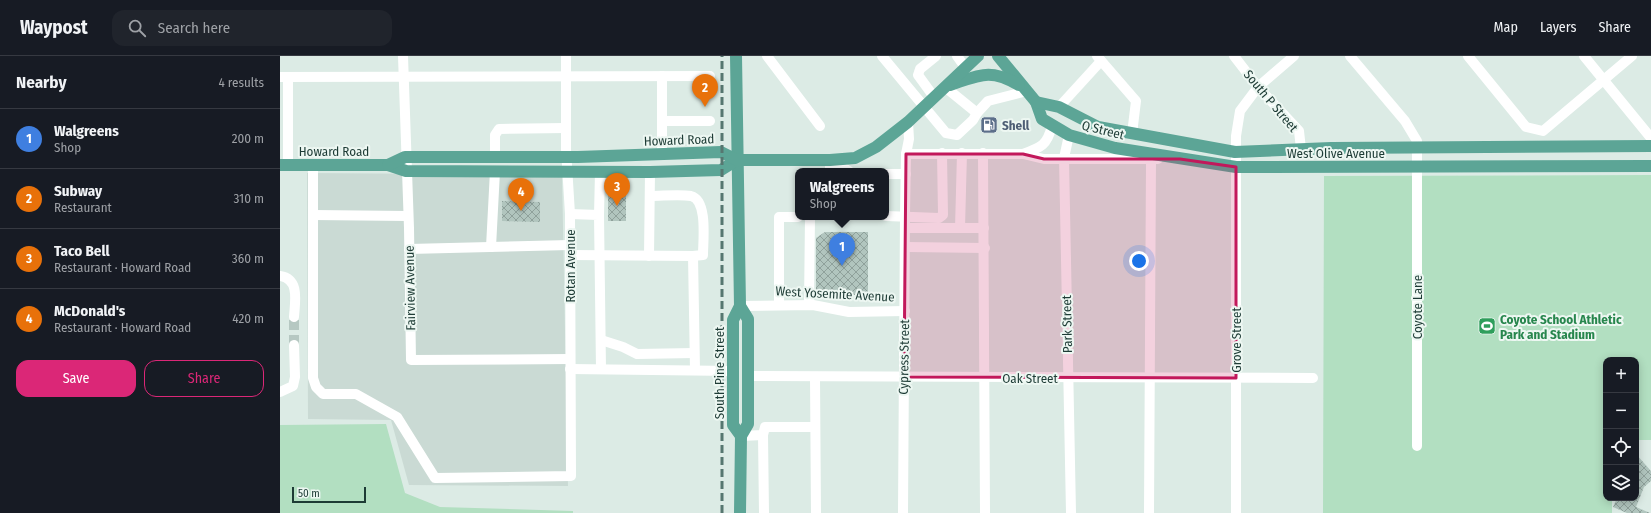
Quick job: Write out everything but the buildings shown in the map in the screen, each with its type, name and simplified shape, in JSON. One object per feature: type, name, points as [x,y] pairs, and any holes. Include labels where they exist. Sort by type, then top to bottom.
[{"type":"main road","name":"South Pine Street","points":[[736,56],[739,309],[733,320],[733,425],[742,434],[740,513]]},
{"type":"main road","points":[[737,160],[830,166],[855,158],[876,147],[908,122],[978,56]]},
{"type":"main road","name":"Q Street","points":[[998,56],[1036,102],[1042,119],[1052,126],[1069,135],[1115,148],[1180,159]]},
{"type":"main road","points":[[945,87],[972,78],[994,74],[1006,78],[1026,90]]},
{"type":"main road","name":"Q Street","points":[[1036,102],[1059,107],[1098,127]]},
{"type":"main road","name":"West Olive Avenue","points":[[1098,127],[1235,152],[1417,147],[1651,146]]},
{"type":"main road","points":[[1069,135],[1078,131],[1127,138],[1132,134]]},
{"type":"main road","name":"Howard Road","points":[[388,165],[405,157],[566,157],[721,152],[737,160]]},
{"type":"main road","name":"West Olive Avenue","points":[[1180,159],[1236,167],[1651,166]]},
{"type":"main road","name":"Howard Road","points":[[284,165],[388,165],[406,171],[650,172],[721,170],[737,160]]},
{"type":"main road","points":[[739,309],[748,319],[748,424],[742,434]]},
{"type":"street","name":"Fairview Avenue","points":[[403,56],[411,360],[570,364]]},
{"type":"street","name":"Rotan Avenue","points":[[313,216],[313,378],[316,387],[323,394],[356,394],[397,417],[435,478],[571,476],[570,214],[566,157],[566,56]]},
{"type":"street","points":[[882,56],[946,133],[952,135],[957,135],[973,120],[988,101],[1026,90]]},
{"type":"street","points":[[934,97],[918,75],[920,69],[936,56]]},
{"type":"street","points":[[957,56],[965,67]]},
{"type":"street","name":"South P Street","points":[[1234,56],[1258,87],[1298,131],[1301,149]]},
{"type":"street","name":"Grove Street","points":[[1236,513],[1235,152],[1240,111],[1258,87],[1294,56]]},
{"type":"street","points":[[1350,56],[1405,121],[1416,137],[1417,147]]},
{"type":"street","points":[[1468,56],[1526,127],[1543,131],[1632,56]]},
{"type":"street","points":[[1584,56],[1651,138]]},
{"type":"street","points":[[774,58],[820,126]]},
{"type":"street","points":[[1059,107],[1099,58],[1136,101],[1132,134]]},
{"type":"street","points":[[662,76],[662,154]]},
{"type":"street","points":[[284,165],[284,77],[710,76]]},
{"type":"street","points":[[945,87],[977,113]]},
{"type":"street","points":[[662,121],[710,121]]},
{"type":"street","name":"Cypress Street","points":[[903,513],[906,247],[905,216],[906,154],[909,139],[908,122]]},
{"type":"street","name":"West Olive Avenue","points":[[1023,154],[1044,145],[1048,140],[1052,126]]},
{"type":"street","points":[[495,157],[496,135],[499,129],[566,128]]},
{"type":"street","name":"Park Street","points":[[1069,135],[1064,158],[1070,513]]},
{"type":"street","name":"Coyote Lane","points":[[1417,147],[1417,446]]},
{"type":"street","points":[[889,216],[939,218],[943,216],[942,153]]},
{"type":"street","points":[[960,228],[962,153]]},
{"type":"street","points":[[983,153],[985,248],[985,513]]},
{"type":"street","name":"West Olive Avenue","points":[[906,154],[1023,154],[1044,159],[1180,159]]},
{"type":"street","points":[[1149,513],[1151,159]]},
{"type":"street","points":[[312,165],[313,216],[408,216]]},
{"type":"street","points":[[491,247],[495,171]]},
{"type":"street","points":[[600,172],[599,215],[602,369]]},
{"type":"street","points":[[649,256],[650,172]]},
{"type":"street","points":[[889,174],[906,174]]},
{"type":"street","points":[[409,249],[491,247],[570,250],[600,255],[703,255],[703,214],[700,203],[693,196],[650,196]]},
{"type":"street","points":[[570,214],[599,215]]},
{"type":"street","points":[[779,306],[779,217],[795,217]]},
{"type":"street","points":[[809,305],[810,220]]},
{"type":"street","points":[[906,228],[984,228]]},
{"type":"street","points":[[906,247],[985,248]]},
{"type":"street","points":[[693,256],[695,370]]},
{"type":"street","points":[[280,276],[290,280],[295,288],[294,317]]},
{"type":"street","name":"West Yosemite Avenue","points":[[739,309],[809,305],[848,312],[905,311]]},
{"type":"street","points":[[601,340],[623,347],[637,354],[694,353]]},
{"type":"street","points":[[280,392],[293,386],[295,377],[294,345]]},
{"type":"street","points":[[641,354],[642,370]]},
{"type":"street","points":[[570,364],[602,369],[733,371]]},
{"type":"street","name":"Oak Street","points":[[748,376],[1313,378]]},
{"type":"street","points":[[815,377],[816,513]]},
{"type":"street","points":[[764,513],[763,435],[765,427],[815,427]]},
{"type":"street","points":[[742,434],[763,435]]},
{"type":"highlighted area","points":[[906,154],[1023,154],[1044,159],[1180,159],[1236,167],[1236,378],[904,377]]},
{"type":"shaded area","points":[[307,173],[562,175],[568,486],[409,485],[391,420],[308,419]]},
{"type":"green space","name":"Coyote School Athletic Park and Stadium","points":[[1651,175],[1651,440],[1639,440],[1639,357],[1603,357],[1603,501],[1612,501],[1612,513],[1323,513],[1324,176]]},
{"type":"green space","points":[[386,424],[405,493],[440,507],[573,511],[573,513],[280,513],[280,425]]},
{"type":"tunnel","points":[[294,317],[294,345]]},
{"type":"railway","points":[[722,56],[722,513]]},
{"type":"place","name":"Subway","points":[[705,107]]},
{"type":"place","name":"Shell","points":[[989,125]]},
{"type":"place","name":"Taco Bell","points":[[617,206]]},
{"type":"place","name":"McDonald's","points":[[521,211]]},
{"type":"place","name":"Walgreens","points":[[842,266]]},
{"type":"place","name":"Coyote School Athletic Park and Stadium","points":[[1487,326]]}]
